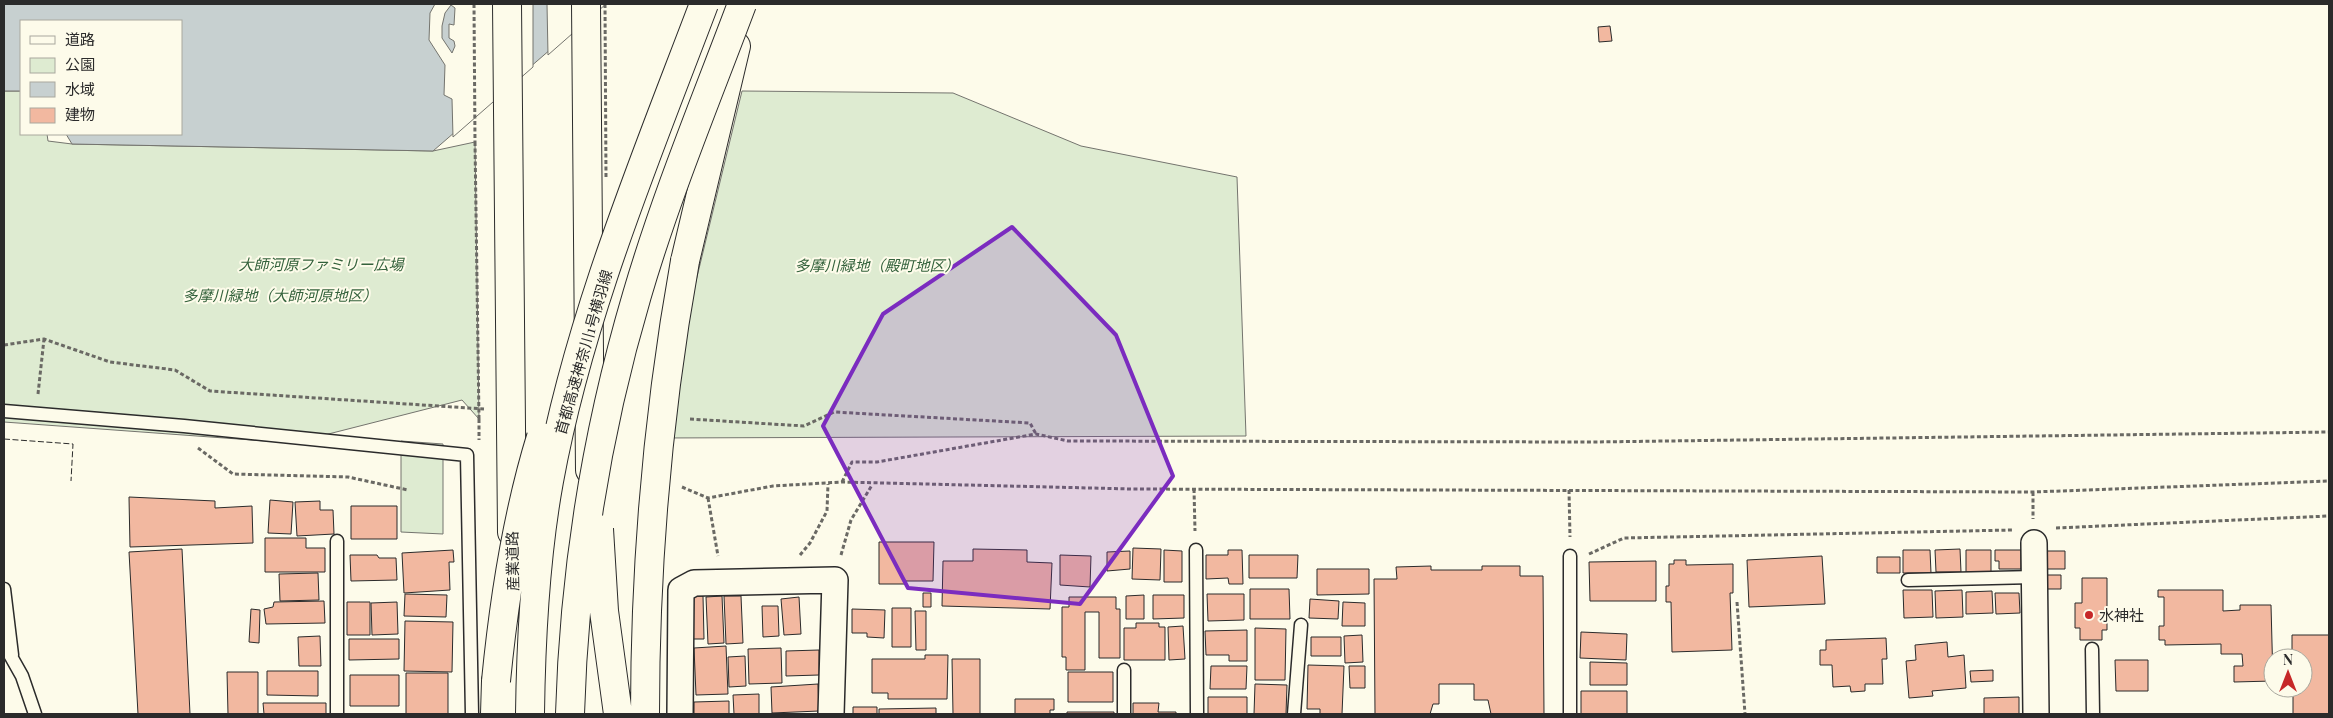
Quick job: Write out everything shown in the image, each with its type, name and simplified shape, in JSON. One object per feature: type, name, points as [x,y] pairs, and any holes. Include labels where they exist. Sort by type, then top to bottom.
[{"type":"main road","name":"産業道路","points":[[507,4],[514,714]]},
{"type":"main road","points":[[586,4],[598,523],[604,611],[618,714]]},
{"type":"main road","name":"首都高速神奈川1号横羽線","points":[[530,714],[534,596],[549,482],[563,418],[603,280],[637,180],[704,4]]},
{"type":"main road","points":[[570,714],[576,610],[597,416],[637,293],[742,4]]},
{"type":"main road","points":[[645,714],[652,519],[669,349],[685,261],[746,4]]},
{"type":"main road","points":[[496,714],[496,681],[501,630],[526,490],[560,380],[603,280]]},
{"type":"main road","points":[[595,714],[597,416]]},
{"type":"street","points":[[2027,531],[2034,577],[2036,714]]},
{"type":"street","points":[[680,714],[681,590],[694,583],[834,580],[831,714]]},
{"type":"lane","points":[[4,411],[184,426],[467,455],[472,714]]},
{"type":"lane","points":[[337,541],[337,714]]},
{"type":"lane","points":[[1196,550],[1197,714]]},
{"type":"lane","points":[[1570,556],[1570,714]]},
{"type":"lane","points":[[1908,580],[2034,577]]},
{"type":"lane","points":[[4,589],[13,660]]},
{"type":"lane","points":[[1294,714],[1301,626]]},
{"type":"lane","points":[[4,644],[22,676],[35,714]]},
{"type":"lane","points":[[2092,649],[2093,714]]},
{"type":"lane","points":[[1124,670],[1124,714]]},
{"type":"path","points":[[474,4],[479,419]]},
{"type":"path","points":[[36,414],[44,339]]},
{"type":"path","points":[[4,345],[44,339],[110,362],[175,370],[210,391]]},
{"type":"path","points":[[842,482],[852,462],[877,462],[1036,434],[1068,441],[1594,442],[2329,432]]},
{"type":"path","points":[[196,447],[232,474],[348,477],[408,490]]},
{"type":"path","points":[[675,484],[708,498],[773,486],[842,482],[1194,489],[2033,492],[2329,481]]},
{"type":"path","points":[[791,557],[800,555],[810,544],[827,511],[828,484]]},
{"type":"path","points":[[834,580],[851,520],[872,484]]},
{"type":"path","points":[[1194,489],[1196,550]]},
{"type":"path","points":[[1569,490],[1570,556],[1586,556],[1624,538],[2027,531],[2033,492]]},
{"type":"path","points":[[708,498],[718,561]]},
{"type":"path","points":[[2053,528],[2329,516]]},
{"type":"path","points":[[1737,602],[1745,714]]},
{"type":"highlighted area","points":[[1012,227],[1116,335],[1173,476],[1080,604],[908,588],[823,426],[883,314]]},
{"type":"green space","name":"多摩川緑地（大師河原地区）","points":[[4,91],[20,91],[20,135],[47,135],[48,141],[72,144],[433,151],[475,142],[479,419],[462,400],[293,443],[4,422]]},
{"type":"green space","name":"多摩川緑地（殿町地区）","points":[[742,91],[953,93],[1081,146],[1237,177],[1246,436],[658,438]]},
{"type":"green space","points":[[401,441],[443,444],[443,534],[401,532]]},
{"type":"water","points":[[4,4],[603,4],[433,151],[72,144],[67,135],[182,135],[182,20],[20,20],[20,91],[4,91]]},
{"type":"pier","points":[[435,4],[533,4],[533,67],[453,137],[452,99],[444,95],[445,65],[429,40],[430,13]],"holes":[[[451,5],[455,8],[454,25],[449,24],[449,38],[454,41],[455,46],[452,53],[442,38],[442,26],[445,13]]]},
{"type":"pier","points":[[547,4],[606,4],[548,55]]},
{"type":"building","points":[[1610,26],[1612,41],[1599,42],[1598,27]]},
{"type":"building","points":[[129,497],[215,501],[215,508],[252,506],[253,543],[130,547]]},
{"type":"building","points":[[270,500],[293,502],[291,534],[268,533]]},
{"type":"building","points":[[320,501],[320,510],[333,510],[334,534],[297,536],[295,502]]},
{"type":"building","points":[[351,506],[397,506],[397,539],[351,539]]},
{"type":"building","points":[[265,538],[306,538],[306,548],[325,548],[325,572],[265,572]]},
{"type":"building","points":[[879,542],[934,542],[933,581],[879,584]]},
{"type":"building","points":[[1133,548],[1161,549],[1160,580],[1132,579]]},
{"type":"building","points":[[182,549],[190,714],[138,714],[129,552]]},
{"type":"building","points":[[973,549],[1027,550],[1027,562],[1052,563],[1050,609],[942,606],[943,561],[973,561]]},
{"type":"building","points":[[1960,549],[1961,572],[1936,572],[1935,550]]},
{"type":"building","points":[[453,550],[454,562],[449,562],[450,590],[404,593],[402,553]]},
{"type":"building","points":[[1164,550],[1182,551],[1182,582],[1164,582]]},
{"type":"building","points":[[1228,550],[1242,550],[1243,584],[1229,584],[1228,578],[1206,579],[1206,555],[1228,555]]},
{"type":"building","points":[[1903,550],[1930,550],[1931,573],[1903,573]]},
{"type":"building","points":[[1966,550],[1991,550],[1991,572],[1966,572]]},
{"type":"building","points":[[1995,550],[2021,550],[2021,569],[1999,569],[1999,561],[1995,561]]},
{"type":"building","points":[[1130,551],[1130,569],[1107,571],[1107,552]]},
{"type":"building","points":[[2044,551],[2065,551],[2065,569],[2044,569]]},
{"type":"building","points":[[350,555],[377,555],[379,558],[396,558],[397,580],[351,581]]},
{"type":"building","points":[[1060,555],[1091,556],[1090,587],[1060,585]]},
{"type":"building","points":[[1249,555],[1298,555],[1297,578],[1249,578]]},
{"type":"building","points":[[1822,556],[1825,604],[1749,607],[1747,560]]},
{"type":"building","points":[[1877,557],[1900,557],[1900,573],[1877,573]]},
{"type":"building","points":[[1674,560],[1686,560],[1686,565],[1733,564],[1733,593],[1730,593],[1732,650],[1672,652],[1671,602],[1666,602],[1666,586],[1669,586],[1669,564],[1674,564]]},
{"type":"building","points":[[1656,561],[1656,601],[1590,601],[1589,562]]},
{"type":"building","points":[[1431,566],[1431,570],[1482,570],[1482,566],[1520,566],[1520,576],[1543,576],[1544,714],[1491,714],[1488,700],[1474,700],[1474,684],[1439,684],[1439,704],[1433,704],[1430,714],[1375,714],[1374,579],[1397,579],[1396,567]]},
{"type":"building","points":[[1317,569],[1369,569],[1369,594],[1317,595]]},
{"type":"building","points":[[318,573],[319,600],[280,601],[279,574]]},
{"type":"building","points":[[2045,575],[2061,575],[2061,589],[2045,589]]},
{"type":"building","points":[[2082,578],[2107,578],[2107,630],[2102,630],[2102,640],[2080,640],[2080,628],[2075,628],[2075,603],[2082,603]]},
{"type":"building","points":[[1250,589],[1289,589],[1290,619],[1250,619]]},
{"type":"building","points":[[1903,590],[1932,590],[1933,617],[1904,618]]},
{"type":"building","points":[[1962,590],[1963,617],[1936,618],[1935,591]]},
{"type":"building","points":[[2158,590],[2223,590],[2223,611],[2240,610],[2240,605],[2271,605],[2272,648],[2263,648],[2263,681],[2234,682],[2234,666],[2243,666],[2242,654],[2221,654],[2221,644],[2165,645],[2165,640],[2159,640],[2159,626],[2164,626],[2164,597],[2158,597]]},
{"type":"building","points":[[1992,591],[1993,613],[1966,614],[1966,592]]},
{"type":"building","points":[[923,593],[931,593],[931,607],[923,607]]},
{"type":"building","points":[[1995,593],[2019,593],[2020,613],[1996,614]]},
{"type":"building","points":[[405,594],[447,595],[446,617],[404,616]]},
{"type":"building","points":[[1207,594],[1244,594],[1244,620],[1208,621]]},
{"type":"building","points":[[1144,595],[1144,619],[1126,619],[1126,596]]},
{"type":"building","points":[[1153,595],[1184,595],[1184,618],[1153,619]]},
{"type":"building","points":[[693,596],[703,596],[704,639],[687,639]]},
{"type":"building","points":[[722,596],[724,643],[708,644],[706,597]]},
{"type":"building","points":[[724,596],[741,596],[743,643],[726,644]]},
{"type":"building","points":[[799,597],[801,634],[784,635],[781,599]]},
{"type":"building","points":[[1069,597],[1116,597],[1116,609],[1120,609],[1120,658],[1099,658],[1099,612],[1085,612],[1085,670],[1066,670],[1066,657],[1062,657],[1062,607],[1069,607]]},
{"type":"building","points":[[1310,599],[1339,601],[1338,619],[1309,618]]},
{"type":"building","points":[[324,601],[325,623],[266,624],[264,609],[273,607],[274,602]]},
{"type":"building","points":[[347,602],[370,602],[370,635],[347,635]]},
{"type":"building","points":[[397,602],[398,634],[372,635],[371,603]]},
{"type":"building","points":[[1343,602],[1365,603],[1365,626],[1342,626]]},
{"type":"building","points":[[762,606],[778,606],[779,636],[763,637]]},
{"type":"building","points":[[892,608],[911,608],[911,647],[892,647]]},
{"type":"building","points":[[251,609],[260,610],[259,643],[249,642]]},
{"type":"building","points":[[852,609],[885,610],[884,638],[867,637],[867,633],[852,633]]},
{"type":"building","points":[[915,611],[926,611],[926,650],[916,650]]},
{"type":"building","points":[[405,621],[453,622],[452,672],[404,671]]},
{"type":"building","points":[[1136,623],[1159,623],[1159,627],[1165,627],[1165,660],[1124,660],[1124,628],[1136,628]]},
{"type":"building","points":[[1183,626],[1185,659],[1169,660],[1168,627]]},
{"type":"building","points":[[1255,628],[1286,629],[1285,680],[1255,680]]},
{"type":"building","points":[[1247,630],[1247,661],[1229,661],[1229,655],[1206,655],[1205,631]]},
{"type":"building","points":[[1581,632],[1627,634],[1626,660],[1580,658]]},
{"type":"building","points":[[1362,635],[1363,662],[1345,663],[1344,636]]},
{"type":"building","points":[[2292,635],[2329,635],[2329,714],[2293,714],[2293,698],[2313,698],[2313,648],[2292,648]]},
{"type":"building","points":[[320,636],[321,666],[299,666],[298,637]]},
{"type":"building","points":[[1311,637],[1341,637],[1341,656],[1311,656]]},
{"type":"building","points":[[1886,638],[1887,659],[1882,659],[1883,684],[1865,684],[1865,691],[1851,692],[1850,686],[1833,687],[1832,665],[1820,665],[1820,650],[1826,650],[1826,640]]},
{"type":"building","points":[[349,639],[399,639],[399,659],[349,660]]},
{"type":"building","points":[[1947,642],[1948,657],[1964,655],[1966,688],[1932,691],[1933,696],[1909,698],[1906,661],[1916,660],[1915,645]]},
{"type":"building","points":[[726,646],[728,694],[696,695],[694,648]]},
{"type":"building","points":[[781,648],[782,683],[749,684],[748,649]]},
{"type":"building","points":[[819,650],[819,675],[786,676],[786,651]]},
{"type":"building","points":[[925,655],[948,655],[947,699],[888,699],[888,693],[872,693],[872,659],[925,659]]},
{"type":"building","points":[[745,656],[746,686],[729,687],[728,657]]},
{"type":"building","points":[[952,659],[980,659],[980,714],[953,714]]},
{"type":"building","points":[[2115,660],[2148,660],[2148,691],[2116,691]]},
{"type":"building","points":[[1590,662],[1627,663],[1627,685],[1590,685]]},
{"type":"building","points":[[1308,665],[1344,666],[1342,714],[1320,714],[1320,709],[1307,709]]},
{"type":"building","points":[[1211,666],[1247,666],[1246,689],[1210,689]]},
{"type":"building","points":[[1349,666],[1365,666],[1365,688],[1350,688]]},
{"type":"building","points":[[1993,670],[1993,681],[1971,682],[1970,671]]},
{"type":"building","points":[[267,671],[318,671],[318,696],[267,695]]},
{"type":"building","points":[[227,672],[258,672],[258,714],[228,714]]},
{"type":"building","points":[[1068,672],[1113,672],[1113,702],[1068,702]]},
{"type":"building","points":[[406,673],[448,673],[448,714],[406,714]]},
{"type":"building","points":[[350,675],[399,675],[399,706],[350,706]]},
{"type":"building","points":[[818,684],[819,711],[772,713],[771,687]]},
{"type":"building","points":[[1255,684],[1287,685],[1286,714],[1254,714]]},
{"type":"building","points":[[1581,691],[1627,691],[1627,714],[1581,714]]},
{"type":"building","points":[[759,694],[759,714],[734,714],[733,695]]},
{"type":"building","points":[[1208,697],[1247,697],[1247,714],[1208,714]]},
{"type":"building","points":[[2019,697],[2019,714],[1984,714],[1984,698]]},
{"type":"building","points":[[1015,699],[1054,699],[1054,710],[1050,710],[1050,714],[1015,714]]},
{"type":"building","points":[[729,701],[729,714],[694,714],[694,702]]},
{"type":"building","points":[[263,703],[326,703],[326,714],[264,714]]},
{"type":"building","points":[[1133,703],[1159,703],[1158,712],[1176,712],[1176,714],[1133,714]]},
{"type":"building","points":[[853,707],[877,707],[877,714],[853,714]]},
{"type":"building","points":[[936,708],[936,714],[879,714],[879,709]]},
{"type":"building","points":[[1067,712],[1114,712],[1114,714],[1067,714]]},
{"type":"fence","points":[[4,439],[73,444],[71,481]]},
{"type":"place","name":"水神社","points":[[2089,615]]},
{"type":"park label","name":"大師河原ファミリー広場","points":[[321,264]]}]
